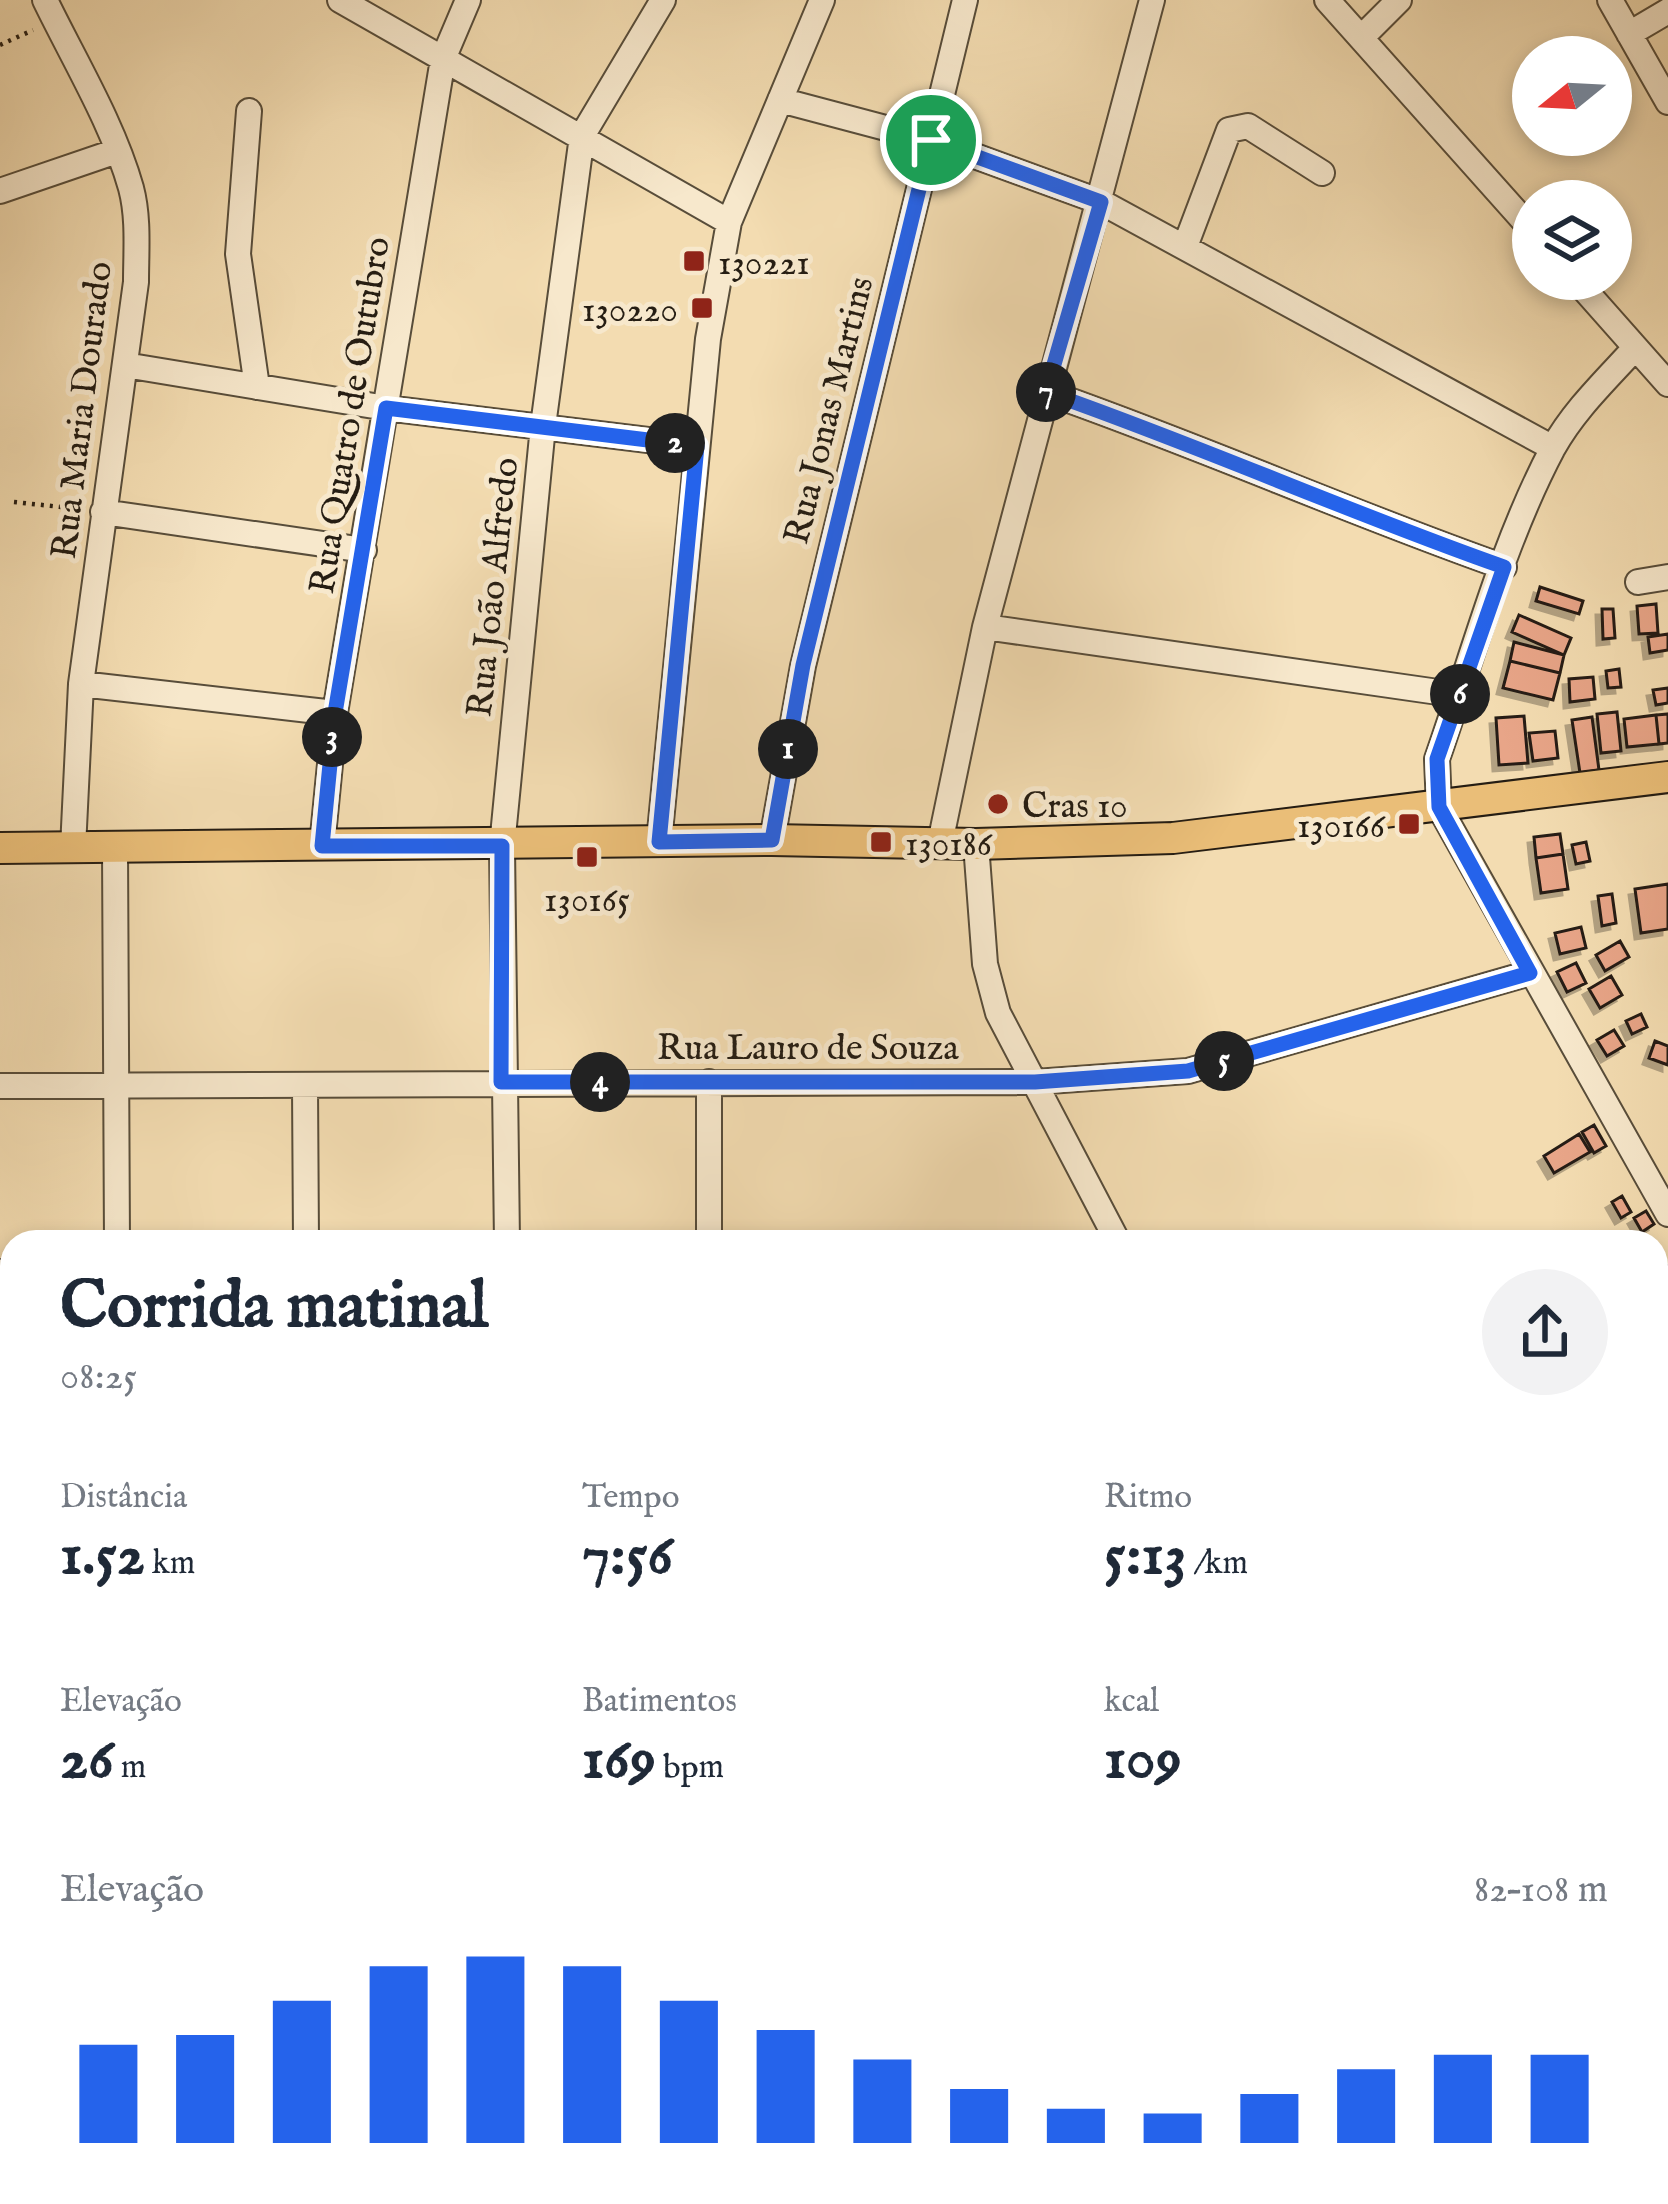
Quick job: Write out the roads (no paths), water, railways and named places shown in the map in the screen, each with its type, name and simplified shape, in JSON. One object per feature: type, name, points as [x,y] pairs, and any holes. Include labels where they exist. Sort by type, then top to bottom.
[{"type":"main road","points":[[0,848],[772,840],[976,844],[1173,838],[1668,777]]},
{"type":"street","points":[[340,0],[729,222]]},
{"type":"street","name":"Rua Quatro de Outubro","points":[[322,846],[335,713],[443,59],[468,0]]},
{"type":"street","name":"Rua João Alfredo","points":[[507,1230],[501,1082],[502,846],[543,426],[582,136],[663,0]]},
{"type":"street","points":[[659,842],[697,446],[729,222],[822,0]]},
{"type":"street","name":"Rua Jonas Martins","points":[[772,840],[816,607],[965,0]]},
{"type":"street","points":[[940,843],[985,627],[1152,0]]},
{"type":"street","points":[[1327,0],[1512,207]]},
{"type":"street","points":[[1361,38],[1399,0]]},
{"type":"street","points":[[1610,0],[1668,102]]},
{"type":"street","name":"Rua Maria Dourado","points":[[50,10],[132,190],[136,231],[136,282],[82,684],[73,848]]},
{"type":"street","points":[[1629,34],[1668,11]]},
{"type":"street","points":[[780,100],[931,140],[1101,202],[1186,244],[1553,448]]},
{"type":"street","points":[[249,111],[238,254],[257,387]]},
{"type":"street","points":[[1186,244],[1229,130],[1248,126],[1322,173]]},
{"type":"street","points":[[0,191],[116,151]]},
{"type":"street","points":[[1593,300],[1668,384]]},
{"type":"street","points":[[1635,348],[1553,448],[1504,567],[1437,759],[1439,807],[1668,1214]]},
{"type":"street","points":[[125,365],[386,408],[697,446]]},
{"type":"street","points":[[1046,392],[1183,440],[1352,514],[1504,567]]},
{"type":"street","points":[[103,512],[364,550]]},
{"type":"street","points":[[1638,582],[1668,578]]},
{"type":"street","points":[[985,627],[1460,694]]},
{"type":"street","points":[[82,684],[335,713]]},
{"type":"street","points":[[976,844],[990,989],[1112,1230]]},
{"type":"street","points":[[115,849],[117,1230]]},
{"type":"street","name":"Rua Lauro de Souza","points":[[0,1086],[1035,1082],[1188,1071],[1530,973]]},
{"type":"street","points":[[709,1082],[709,1230]]},
{"type":"street","points":[[305,1087],[306,1230]]},
{"type":"place","name":"130221","points":[[694,261]]},
{"type":"place","name":"130220","points":[[702,308]]},
{"type":"place","name":"Cras 10","points":[[998,804]]},
{"type":"place","name":"130166","points":[[1409,824]]},
{"type":"place","name":"130186","points":[[881,842]]},
{"type":"place","name":"130165","points":[[587,857]]}]
